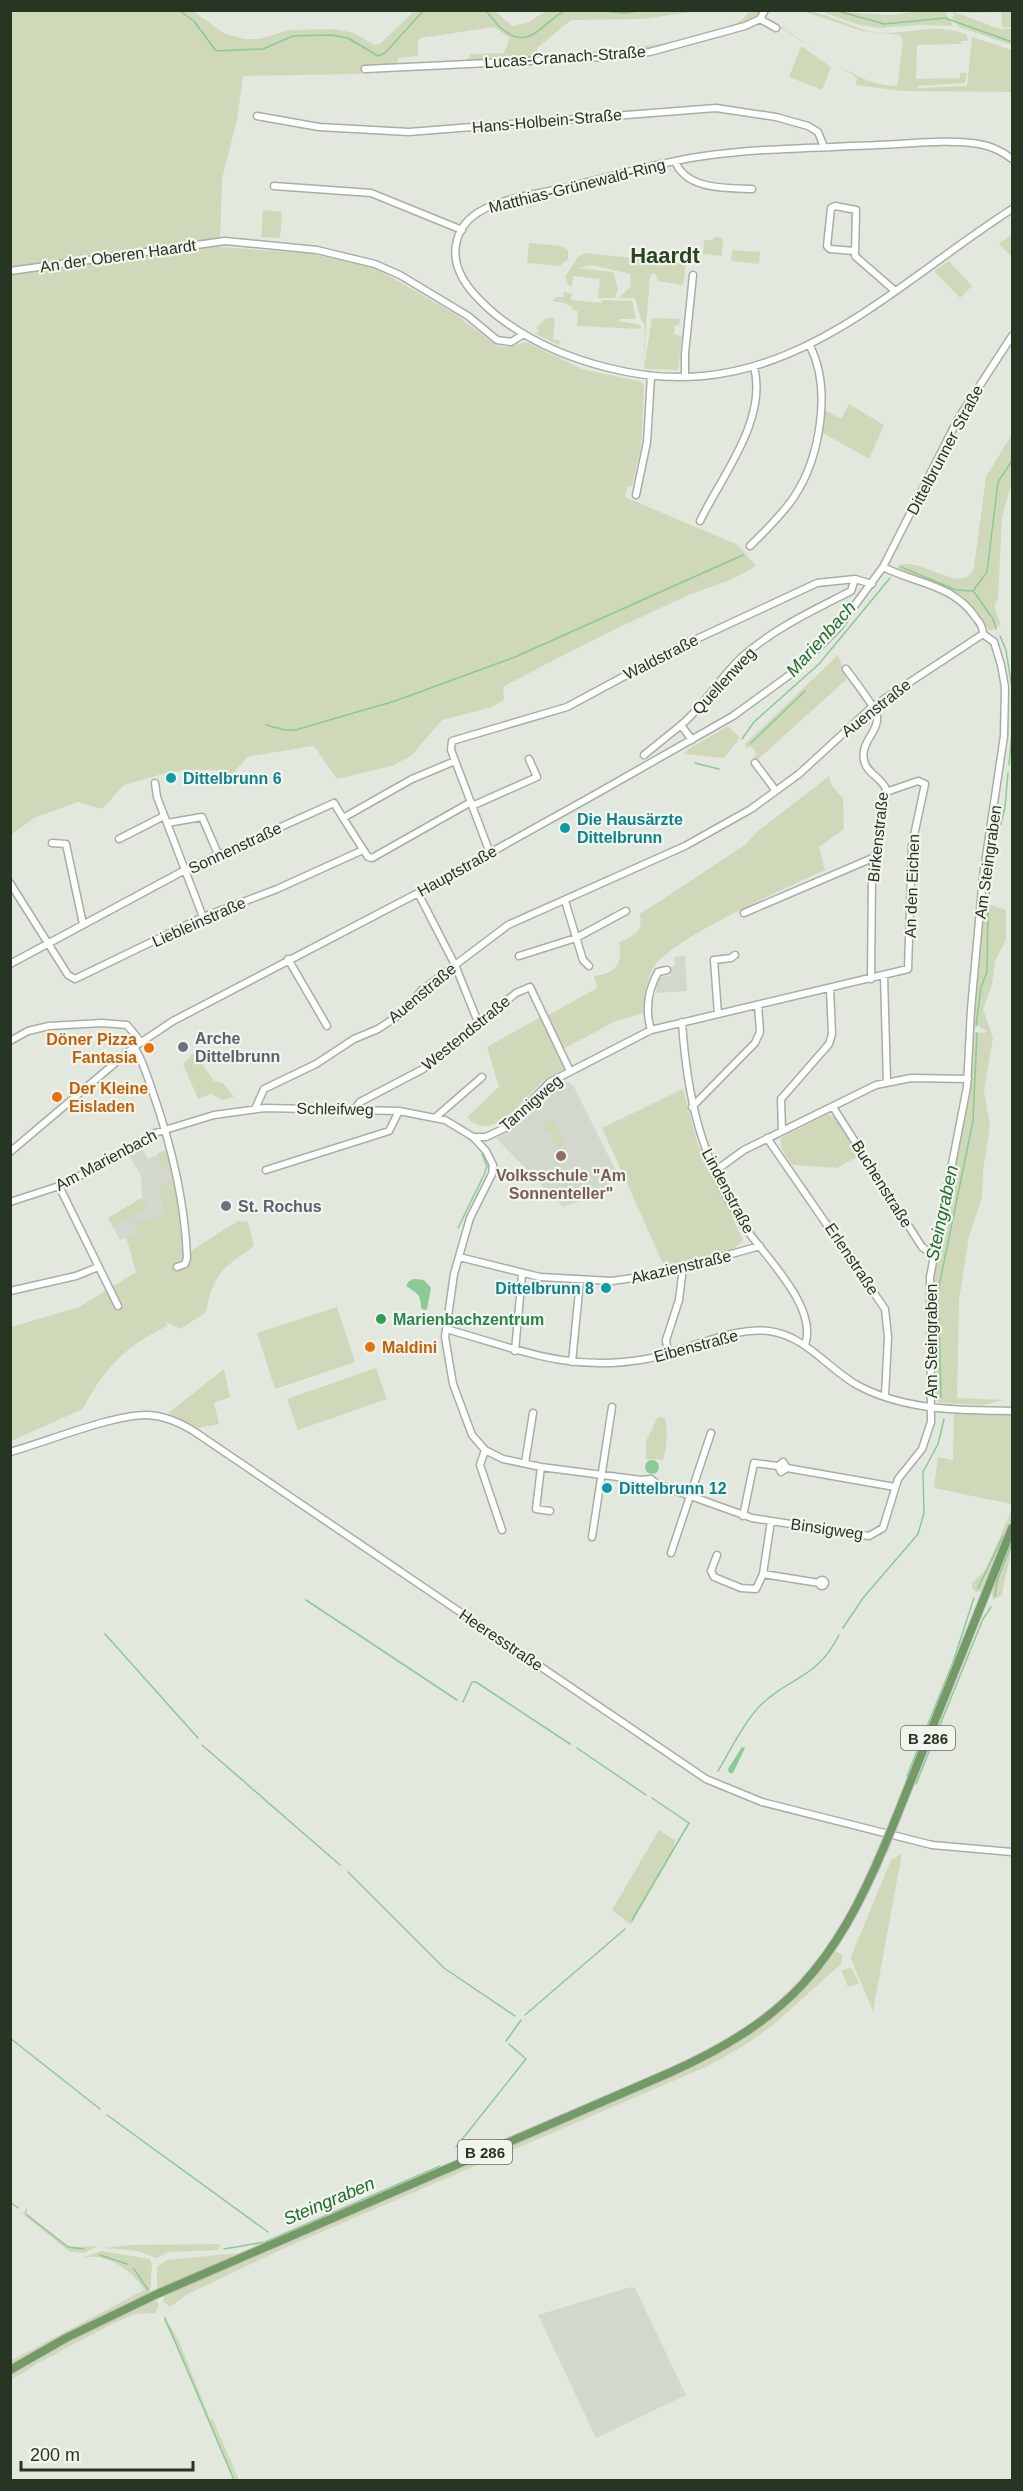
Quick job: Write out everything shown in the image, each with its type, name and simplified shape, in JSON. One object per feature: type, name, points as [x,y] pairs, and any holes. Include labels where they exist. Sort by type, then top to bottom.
[{"type":"main road","name":"B 286","points":[[10,2370],[66,2338],[136,2304],[669,2073],[725,2046],[776,2010],[819,1966],[849,1923],[894,1823],[1012,1528]]},
{"type":"street","points":[[765,10],[760,19],[776,28]]},
{"type":"street","name":"Lucas-Cranach-Straße","points":[[365,69],[643,53],[702,39],[760,19]]},
{"type":"street","name":"Hans-Holbein-Straße","points":[[257,116],[319,127],[409,132],[716,108],[776,117],[808,126],[818,132],[824,147]]},
{"type":"street","name":"Matthias-Grünewald-Ring","points":[[462,230],[477,213],[494,205],[675,161],[746,151],[969,143],[992,147],[1012,159]]},
{"type":"street","points":[[675,161],[682,173],[699,183],[752,189]]},
{"type":"street","points":[[274,186],[371,193],[462,230],[456,257],[463,282],[490,309],[524,334],[579,359],[651,376],[685,377],[754,367],[810,346],[1012,209]]},
{"type":"street","points":[[854,251],[830,249],[826,246],[831,208],[835,206],[856,210],[858,214],[854,251],[859,262],[894,290]]},
{"type":"street","name":"An der Oberen Haardt","points":[[10,271],[225,238],[317,250],[375,264],[455,307],[496,340],[511,342],[524,334]]},
{"type":"street","points":[[685,377],[685,353],[693,275]]},
{"type":"street","name":"Dittelbrunner Straße","points":[[883,567],[958,419],[1012,336]]},
{"type":"street","points":[[750,546],[794,497],[811,459],[816,441],[820,393],[818,367],[810,346]]},
{"type":"street","points":[[700,521],[746,434],[757,381],[754,367]]},
{"type":"street","points":[[636,495],[647,442],[651,376]]},
{"type":"street","name":"Hauptstraße","points":[[10,1152],[134,1047],[192,1010],[418,893],[692,740],[763,696],[795,671],[838,628],[883,567]]},
{"type":"street","name":"Am Steingraben","points":[[883,567],[928,582],[960,598],[983,627],[983,634],[994,642],[1005,687],[1004,736],[983,877],[971,1009],[968,1079],[929,1287],[931,1407],[1012,1411]]},
{"type":"street","name":"Waldstraße","points":[[455,761],[450,744],[567,707],[684,645],[817,583],[855,579],[872,584]]},
{"type":"street","name":"Quellenweg","points":[[644,755],[705,703],[743,656],[782,627],[851,591],[855,579]]},
{"type":"street","name":"Auenstraße","points":[[255,1109],[264,1089],[315,1064],[354,1039],[378,1029],[402,1012],[422,990],[508,925],[534,911],[565,901],[685,846],[776,791],[872,708],[983,634]]},
{"type":"street","points":[[846,669],[872,708]]},
{"type":"street","name":"Birkenstraße","points":[[871,979],[875,858],[886,792],[884,783],[867,768],[863,757],[866,742],[877,721],[877,715],[872,708]]},
{"type":"street","name":"Quellenweg","points":[[681,725],[692,740]]},
{"type":"street","points":[[471,804],[537,777],[529,759]]},
{"type":"street","points":[[363,850],[344,818],[412,779],[455,761],[490,853]]},
{"type":"street","points":[[755,762],[776,791]]},
{"type":"street","name":"An den Eichen","points":[[884,976],[910,968],[912,845],[925,786],[923,781],[918,781],[886,792]]},
{"type":"street","points":[[155,783],[164,816],[203,917]]},
{"type":"street","name":"Sonnenstraße","points":[[10,964],[50,945],[83,924],[185,870],[334,803],[344,818]]},
{"type":"street","name":"Liebleinstraße","points":[[50,945],[68,975],[75,978],[203,917],[363,850],[368,857],[378,857],[471,804]]},
{"type":"street","points":[[119,839],[164,816]]},
{"type":"street","points":[[167,823],[202,816],[218,854]]},
{"type":"street","points":[[52,843],[66,844],[83,924]]},
{"type":"street","points":[[744,913],[875,858]]},
{"type":"street","points":[[10,883],[50,945]]},
{"type":"street","points":[[418,893],[455,965],[478,1022]]},
{"type":"street","points":[[565,901],[583,960],[589,966]]},
{"type":"street","points":[[519,956],[576,938],[627,911]]},
{"type":"street","points":[[718,1014],[714,960],[731,958],[735,955]]},
{"type":"street","points":[[288,959],[327,1026]]},
{"type":"street","points":[[651,1030],[647,1011],[651,992],[658,972],[667,970]]},
{"type":"street","points":[[884,976],[886,1082]]},
{"type":"street","name":"Tannigweg","points":[[473,1137],[486,1137],[505,1128],[540,1090],[570,1071],[651,1030],[884,976]]},
{"type":"street","name":"Westendstraße","points":[[354,1110],[360,1102],[423,1069],[478,1022],[516,993],[530,987],[570,1071]]},
{"type":"street","points":[[782,1131],[781,1100],[830,1044],[832,1034],[830,988]]},
{"type":"street","points":[[692,1107],[755,1043],[760,1032],[758,1005]]},
{"type":"street","name":"Lindenstraße","points":[[682,1022],[683,1059],[700,1138],[742,1222],[788,1285],[807,1319],[809,1331],[805,1345]]},
{"type":"street","points":[[10,1041],[40,1027],[102,1023],[127,1025],[141,1042]]},
{"type":"street","points":[[134,1047],[142,1062],[166,1129],[180,1194],[187,1258],[185,1264],[177,1267]]},
{"type":"street","points":[[436,1117],[482,1077]]},
{"type":"street","points":[[715,1171],[744,1150],[767,1138],[886,1082],[919,1077],[968,1079]]},
{"type":"street","name":"Buchenstraße","points":[[834,1107],[917,1239],[925,1250],[935,1256]]},
{"type":"street","name":"Schleifweg","points":[[166,1129],[214,1115],[255,1109],[399,1111],[436,1117],[473,1137],[491,1158],[492,1174],[470,1218],[459,1257]]},
{"type":"street","points":[[266,1170],[389,1131],[399,1111]]},
{"type":"street","name":"Am Marienbach","points":[[10,1202],[59,1186],[166,1129]]},
{"type":"street","name":"Erlenstraße","points":[[767,1138],[885,1309],[888,1337],[885,1396]]},
{"type":"street","points":[[59,1186],[118,1306]]},
{"type":"street","name":"Akazienstraße","points":[[459,1257],[522,1274],[580,1281],[638,1279],[760,1246]]},
{"type":"street","points":[[459,1257],[452,1287],[447,1329],[449,1367],[472,1435],[485,1450],[480,1465],[502,1530]]},
{"type":"street","points":[[10,1291],[45,1281],[76,1276],[98,1267]]},
{"type":"street","points":[[668,1354],[666,1340],[679,1300],[683,1268]]},
{"type":"street","points":[[515,1351],[522,1274]]},
{"type":"street","points":[[572,1362],[580,1281]]},
{"type":"street","name":"Eibenstraße","points":[[447,1329],[515,1351],[572,1362],[614,1364],[668,1354],[754,1331],[777,1332],[805,1345],[851,1381],[907,1404],[931,1407]]},
{"type":"street","points":[[592,1537],[612,1407]]},
{"type":"street","name":"Binsigweg","points":[[485,1450],[503,1459],[541,1467],[640,1480],[651,1479],[657,1484],[743,1516],[864,1536],[874,1535],[886,1523],[900,1475],[922,1449],[930,1429],[931,1407]]},
{"type":"street","points":[[525,1463],[533,1413]]},
{"type":"street","name":"Heeresstraße","points":[[10,1452],[123,1418],[150,1415],[172,1420],[207,1440],[706,1779],[762,1802],[932,1845],[1012,1852]]},
{"type":"street","points":[[671,1553],[711,1433]]},
{"type":"street","points":[[743,1516],[754,1464],[778,1466],[782,1472],[787,1468],[895,1487]]},
{"type":"street","points":[[541,1467],[536,1509],[550,1511]]},
{"type":"street","points":[[717,1555],[712,1574],[728,1583],[753,1590],[758,1587],[763,1574],[771,1521]]},
{"type":"street","points":[[763,1574],[819,1583]]},
{"type":"shaded area","points":[[11,11],[193,11],[225,34],[245,39],[260,39],[289,30],[334,29],[354,33],[374,45],[381,43],[414,11],[495,11],[512,26],[529,22],[546,11],[698,11],[643,19],[571,20],[537,48],[538,54],[617,49],[677,41],[638,51],[466,62],[471,54],[504,53],[510,38],[494,27],[421,38],[418,41],[418,56],[399,58],[396,66],[362,67],[362,74],[243,76],[237,120],[222,179],[220,247],[313,254],[375,268],[455,314],[497,346],[508,347],[526,342],[582,369],[642,382],[644,386],[641,446],[632,486],[628,486],[625,497],[738,545],[756,566],[736,577],[635,620],[503,687],[504,700],[492,707],[442,720],[412,755],[392,766],[337,779],[314,746],[247,757],[229,779],[216,770],[170,772],[124,785],[102,809],[78,802],[34,818],[11,835]]},
{"type":"shaded area","points":[[749,11],[762,11],[748,22],[723,29],[737,23]]},
{"type":"shaded area","points":[[802,11],[820,14],[874,32],[944,29],[967,35],[968,41],[961,41],[961,44],[917,45],[916,79],[960,78],[960,73],[967,73],[965,83],[918,86],[918,88],[967,86],[972,37],[1012,50],[1012,92],[900,91],[856,85],[857,78],[830,60],[863,78],[879,84],[896,86],[903,40],[899,35],[862,31]]},
{"type":"shaded area","points":[[820,11],[891,15],[920,11],[945,11],[953,26],[919,25],[878,28],[856,24]]},
{"type":"shaded area","points":[[952,11],[1000,29],[1012,29],[1012,45],[959,27],[951,16],[954,16]]},
{"type":"shaded area","points":[[969,11],[1012,11],[1012,27],[1002,28],[1001,12],[969,13]]},
{"type":"shaded area","points":[[767,19],[782,27],[830,60],[785,30],[766,21]]},
{"type":"shaded area","points":[[801,46],[831,67],[822,90],[789,77]]},
{"type":"shaded area","points":[[263,210],[282,212],[280,238],[261,237]]},
{"type":"shaded area","points":[[1012,234],[1012,257],[999,244]]},
{"type":"shaded area","points":[[714,237],[723,238],[722,256],[703,254],[704,240],[713,240]]},
{"type":"shaded area","points":[[529,243],[562,246],[568,250],[568,259],[560,266],[527,263]]},
{"type":"shaded area","points":[[732,250],[760,252],[759,264],[731,261]]},
{"type":"shaded area","points":[[585,253],[686,264],[683,285],[658,281],[655,273],[650,275],[643,369],[645,326],[635,298],[619,298],[631,286],[630,274],[591,265],[578,268],[613,272],[618,289],[615,298],[598,298],[600,279],[573,276],[572,286],[569,286],[565,277],[578,257]]},
{"type":"shaded area","points":[[949,261],[972,286],[960,298],[934,271]]},
{"type":"shaded area","points":[[564,292],[572,293],[571,300],[602,303],[602,300],[632,301],[636,319],[618,321],[640,325],[642,329],[577,326],[578,311],[572,310],[572,307],[564,303],[552,301],[556,297],[563,297]]},
{"type":"shaded area","points":[[546,318],[555,318],[553,339],[561,341],[559,345],[534,333],[537,333],[539,330],[536,328]]},
{"type":"shaded area","points":[[652,318],[680,319],[679,325],[675,325],[674,334],[682,336],[678,370],[644,369]]},
{"type":"shaded area","points":[[849,404],[884,425],[869,459],[821,432],[824,410],[841,419]]},
{"type":"shaded area","points":[[1012,434],[1012,481],[1002,517],[998,599],[994,606],[1001,625],[990,631],[961,595],[899,570],[897,566],[907,564],[918,566],[951,578],[961,579],[969,576],[974,567],[986,477]]},
{"type":"shaded area","points":[[838,655],[847,679],[755,762],[753,758],[757,754],[751,746],[746,748],[745,744]]},
{"type":"shaded area","points":[[728,726],[740,738],[724,758],[684,754],[687,750]]},
{"type":"shaded area","points":[[829,776],[832,786],[843,798],[844,829],[819,847],[825,870],[759,900],[705,928],[682,943],[664,956],[653,968],[646,990],[643,1013],[616,1021],[563,1049],[547,1016],[597,988],[594,976],[608,973],[619,962],[619,942],[637,932],[641,920],[640,914],[745,845],[757,832]]},
{"type":"shaded area","points":[[987,904],[1006,910],[1006,940],[995,961],[992,985],[983,1009],[993,1038],[984,1091],[990,1126],[983,1171],[982,1198],[969,1236],[959,1301],[957,1398],[1004,1400],[983,1405],[941,1403],[936,1401],[933,1384],[932,1283],[971,1081],[973,1036],[975,1033],[987,1032],[974,1023],[983,906]]},
{"type":"shaded area","points":[[685,956],[687,991],[656,993],[658,977],[671,976],[670,967],[675,966],[674,957]]},
{"type":"shaded area","points":[[544,1015],[567,1068],[542,1082],[508,1116],[497,1123],[487,1126],[477,1124],[467,1117],[499,1087],[487,1047]]},
{"type":"shaded area","points":[[194,1053],[214,1081],[223,1083],[234,1097],[223,1100],[211,1094],[198,1099],[183,1064]]},
{"type":"shaded area","name":"Volksschule \"Am Sonnenteller\"","points":[[563,1080],[573,1085],[618,1175],[610,1178],[607,1189],[596,1196],[563,1207],[496,1138],[509,1131],[536,1109],[551,1088]]},
{"type":"shaded area","points":[[683,1089],[698,1145],[743,1240],[728,1252],[708,1260],[666,1270],[602,1128]]},
{"type":"shaded area","points":[[828,1114],[839,1120],[857,1157],[837,1168],[792,1165],[781,1148],[781,1138]]},
{"type":"shaded area","points":[[553,1120],[559,1125],[559,1136],[565,1144],[559,1149],[549,1132],[542,1129],[542,1123]]},
{"type":"shaded area","points":[[143,1150],[148,1159],[168,1150],[174,1179],[158,1187],[164,1217],[135,1223],[137,1234],[120,1240],[108,1218],[142,1198],[141,1175],[129,1156]]},
{"type":"shaded area","points":[[168,1150],[171,1165],[163,1169],[157,1153]]},
{"type":"shaded area","points":[[174,1179],[184,1259],[177,1269],[186,1265],[192,1250],[238,1221],[248,1222],[254,1246],[221,1273],[212,1288],[206,1312],[181,1329],[166,1322],[167,1326],[128,1350],[108,1370],[83,1409],[11,1441],[11,1327],[79,1307],[107,1290],[118,1311],[121,1309],[110,1288],[136,1272],[126,1237],[137,1234],[134,1223],[164,1216],[158,1187]]},
{"type":"shaded area","points":[[140,1199],[146,1203],[147,1210],[113,1227],[108,1218]]},
{"type":"shaded area","points":[[414,1279],[424,1280],[431,1288],[427,1309],[421,1308],[419,1296],[406,1286]]},
{"type":"shaded area","points":[[337,1307],[355,1362],[275,1389],[257,1333]]},
{"type":"shaded area","points":[[376,1368],[387,1399],[298,1430],[287,1399]]},
{"type":"shaded area","points":[[224,1369],[230,1397],[214,1403],[219,1424],[198,1428],[168,1413]]},
{"type":"shaded area","points":[[954,1412],[1012,1415],[1011,1504],[934,1488],[938,1457],[953,1460]]},
{"type":"shaded area","points":[[658,1417],[665,1418],[666,1424],[667,1439],[663,1460],[646,1459],[646,1441]]},
{"type":"shaded area","points":[[649,1460],[655,1460],[659,1467],[655,1474],[649,1474],[645,1470],[645,1464]]},
{"type":"shaded area","points":[[1012,1509],[1012,1519],[986,1585],[982,1591],[976,1592],[972,1588],[972,1583],[986,1569]]},
{"type":"shaded area","points":[[1012,1536],[1002,1595],[993,1600],[991,1591]]},
{"type":"shaded area","points":[[742,1747],[745,1748],[733,1773],[729,1773],[728,1769]]},
{"type":"shaded area","points":[[659,1830],[675,1840],[673,1852],[631,1925],[612,1910]]},
{"type":"shaded area","points":[[902,1853],[873,2011],[851,1959],[891,1860]]},
{"type":"shaded area","points":[[834,1951],[842,1954],[842,1963],[773,2025],[745,2045],[708,2066],[282,2249],[186,2295],[170,2307],[163,2302],[164,2295],[175,2290],[702,2062],[742,2038],[774,2014],[804,1986]]},
{"type":"shaded area","points":[[852,1969],[859,1983],[848,1987],[841,1970]]},
{"type":"shaded area","points":[[27,2207],[27,2214],[69,2247],[98,2246],[84,2253],[70,2252],[23,2214]]},
{"type":"shaded area","points":[[221,2244],[218,2250],[169,2252],[156,2258],[137,2251],[105,2248],[130,2245]]},
{"type":"shaded area","points":[[101,2251],[150,2259],[152,2265],[150,2293],[65,2335],[11,2366],[10,2361],[144,2290],[133,2275],[116,2264],[98,2257],[79,2259]]},
{"type":"shaded area","points":[[238,2253],[164,2288],[157,2287],[157,2267],[167,2260]]},
{"type":"shaded area","points":[[631,2287],[635,2288],[686,2395],[596,2438],[538,2315]]},
{"type":"shaded area","points":[[157,2301],[159,2305],[155,2313],[135,2314],[114,2323],[11,2380],[11,2374],[68,2341],[148,2302]]},
{"type":"shaded area","points":[[164,2316],[178,2339],[210,2418],[213,2420],[239,2480],[234,2480],[164,2321]]},
{"type":"waterway","points":[[178,10],[194,21],[216,51],[263,49],[293,36],[332,35],[348,38],[378,56],[385,53],[424,10]]},
{"type":"waterway","points":[[485,10],[501,28],[520,38],[536,32],[566,10]]},
{"type":"waterway","points":[[590,10],[625,13],[645,10]]},
{"type":"waterway","points":[[834,10],[884,24],[945,18],[1012,42]]},
{"type":"waterway","name":"Marienbach","points":[[901,567],[956,590],[973,591],[987,572],[998,482],[1012,461]]},
{"type":"waterway","points":[[266,725],[295,730],[395,701],[515,657],[743,555]]},
{"type":"waterway","name":"Marienbach","points":[[742,739],[754,722],[819,664],[890,578]]},
{"type":"waterway","name":"Steingraben","points":[[974,592],[993,619],[996,629]]},
{"type":"waterway","name":"Steingraben","points":[[1000,636],[1006,650],[1012,688]]},
{"type":"waterway","points":[[751,743],[805,691]]},
{"type":"waterway","name":"Steingraben","points":[[1009,765],[1012,732]]},
{"type":"waterway","points":[[695,763],[719,769]]},
{"type":"waterway","name":"Steingraben","points":[[989,897],[993,855],[1005,807],[1008,773]]},
{"type":"waterway","name":"Steingraben","points":[[976,1026],[981,987],[987,972],[988,906]]},
{"type":"waterway","name":"Steingraben","points":[[941,1397],[938,1291],[973,1121],[977,1033]]},
{"type":"waterway","points":[[458,1228],[487,1166],[482,1154]]},
{"type":"waterway","name":"Steingraben","points":[[843,1628],[863,1598],[918,1534],[924,1513],[923,1472],[938,1444],[944,1419]]},
{"type":"waterway","points":[[978,1588],[1003,1536]]},
{"type":"waterway","points":[[995,1596],[997,1581],[1012,1543]]},
{"type":"waterway","points":[[907,1776],[953,1662],[974,1598]]},
{"type":"waterway","points":[[306,1600],[457,1700]]},
{"type":"waterway","points":[[916,1784],[983,1619],[991,1607]]},
{"type":"waterway","points":[[105,1634],[198,1738]]},
{"type":"waterway","name":"Steingraben","points":[[718,1771],[741,1730],[758,1708],[821,1661],[839,1635]]},
{"type":"waterway","points":[[463,1702],[472,1682],[476,1682],[570,1744]]},
{"type":"waterway","points":[[202,1745],[340,1865]]},
{"type":"waterway","points":[[577,1748],[646,1795]]},
{"type":"waterway","name":"Steingraben","points":[[632,1920],[689,1823],[652,1798]]},
{"type":"waterway","points":[[348,1872],[444,1968],[515,2016]]},
{"type":"waterway","name":"Steingraben","points":[[525,2015],[625,1929]]},
{"type":"waterway","name":"Steingraben","points":[[506,2041],[521,2020]]},
{"type":"waterway","points":[[10,2038],[100,2109]]},
{"type":"waterway","name":"Steingraben","points":[[456,2147],[526,2059],[509,2044]]},
{"type":"waterway","points":[[107,2115],[268,2232]]},
{"type":"waterway","name":"Steingraben","points":[[224,2249],[265,2242],[440,2166]]},
{"type":"waterway","points":[[10,2202],[18,2208]]},
{"type":"waterway","points":[[27,2215],[68,2247],[84,2249]]},
{"type":"waterway","points":[[100,2255],[127,2264]]},
{"type":"waterway","points":[[134,2269],[148,2290]]},
{"type":"waterway","points":[[165,2318],[234,2480]]},
{"type":"place","name":"Dittelbrunn 6","points":[[171,778]]},
{"type":"place","name":"Die Hausärzte Dittelbrunn","points":[[565,828]]},
{"type":"place","name":"Arche Dittelbrunn","points":[[183,1047]]},
{"type":"place","name":"Döner Pizza Fantasia","points":[[149,1048]]},
{"type":"place","name":"Der Kleine Eisladen","points":[[57,1097]]},
{"type":"place","name":"Volksschule \"Am Sonnenteller\"","points":[[561,1156]]},
{"type":"place","name":"St. Rochus","points":[[226,1206]]},
{"type":"place","name":"Dittelbrunn 8","points":[[606,1288]]},
{"type":"place","name":"Marienbachzentrum","points":[[381,1319]]},
{"type":"place","name":"Maldini","points":[[370,1347]]},
{"type":"place","name":"Dittelbrunn 12","points":[[607,1488]]},
{"type":"district","name":"Haardt","points":[[665,255]]}]
